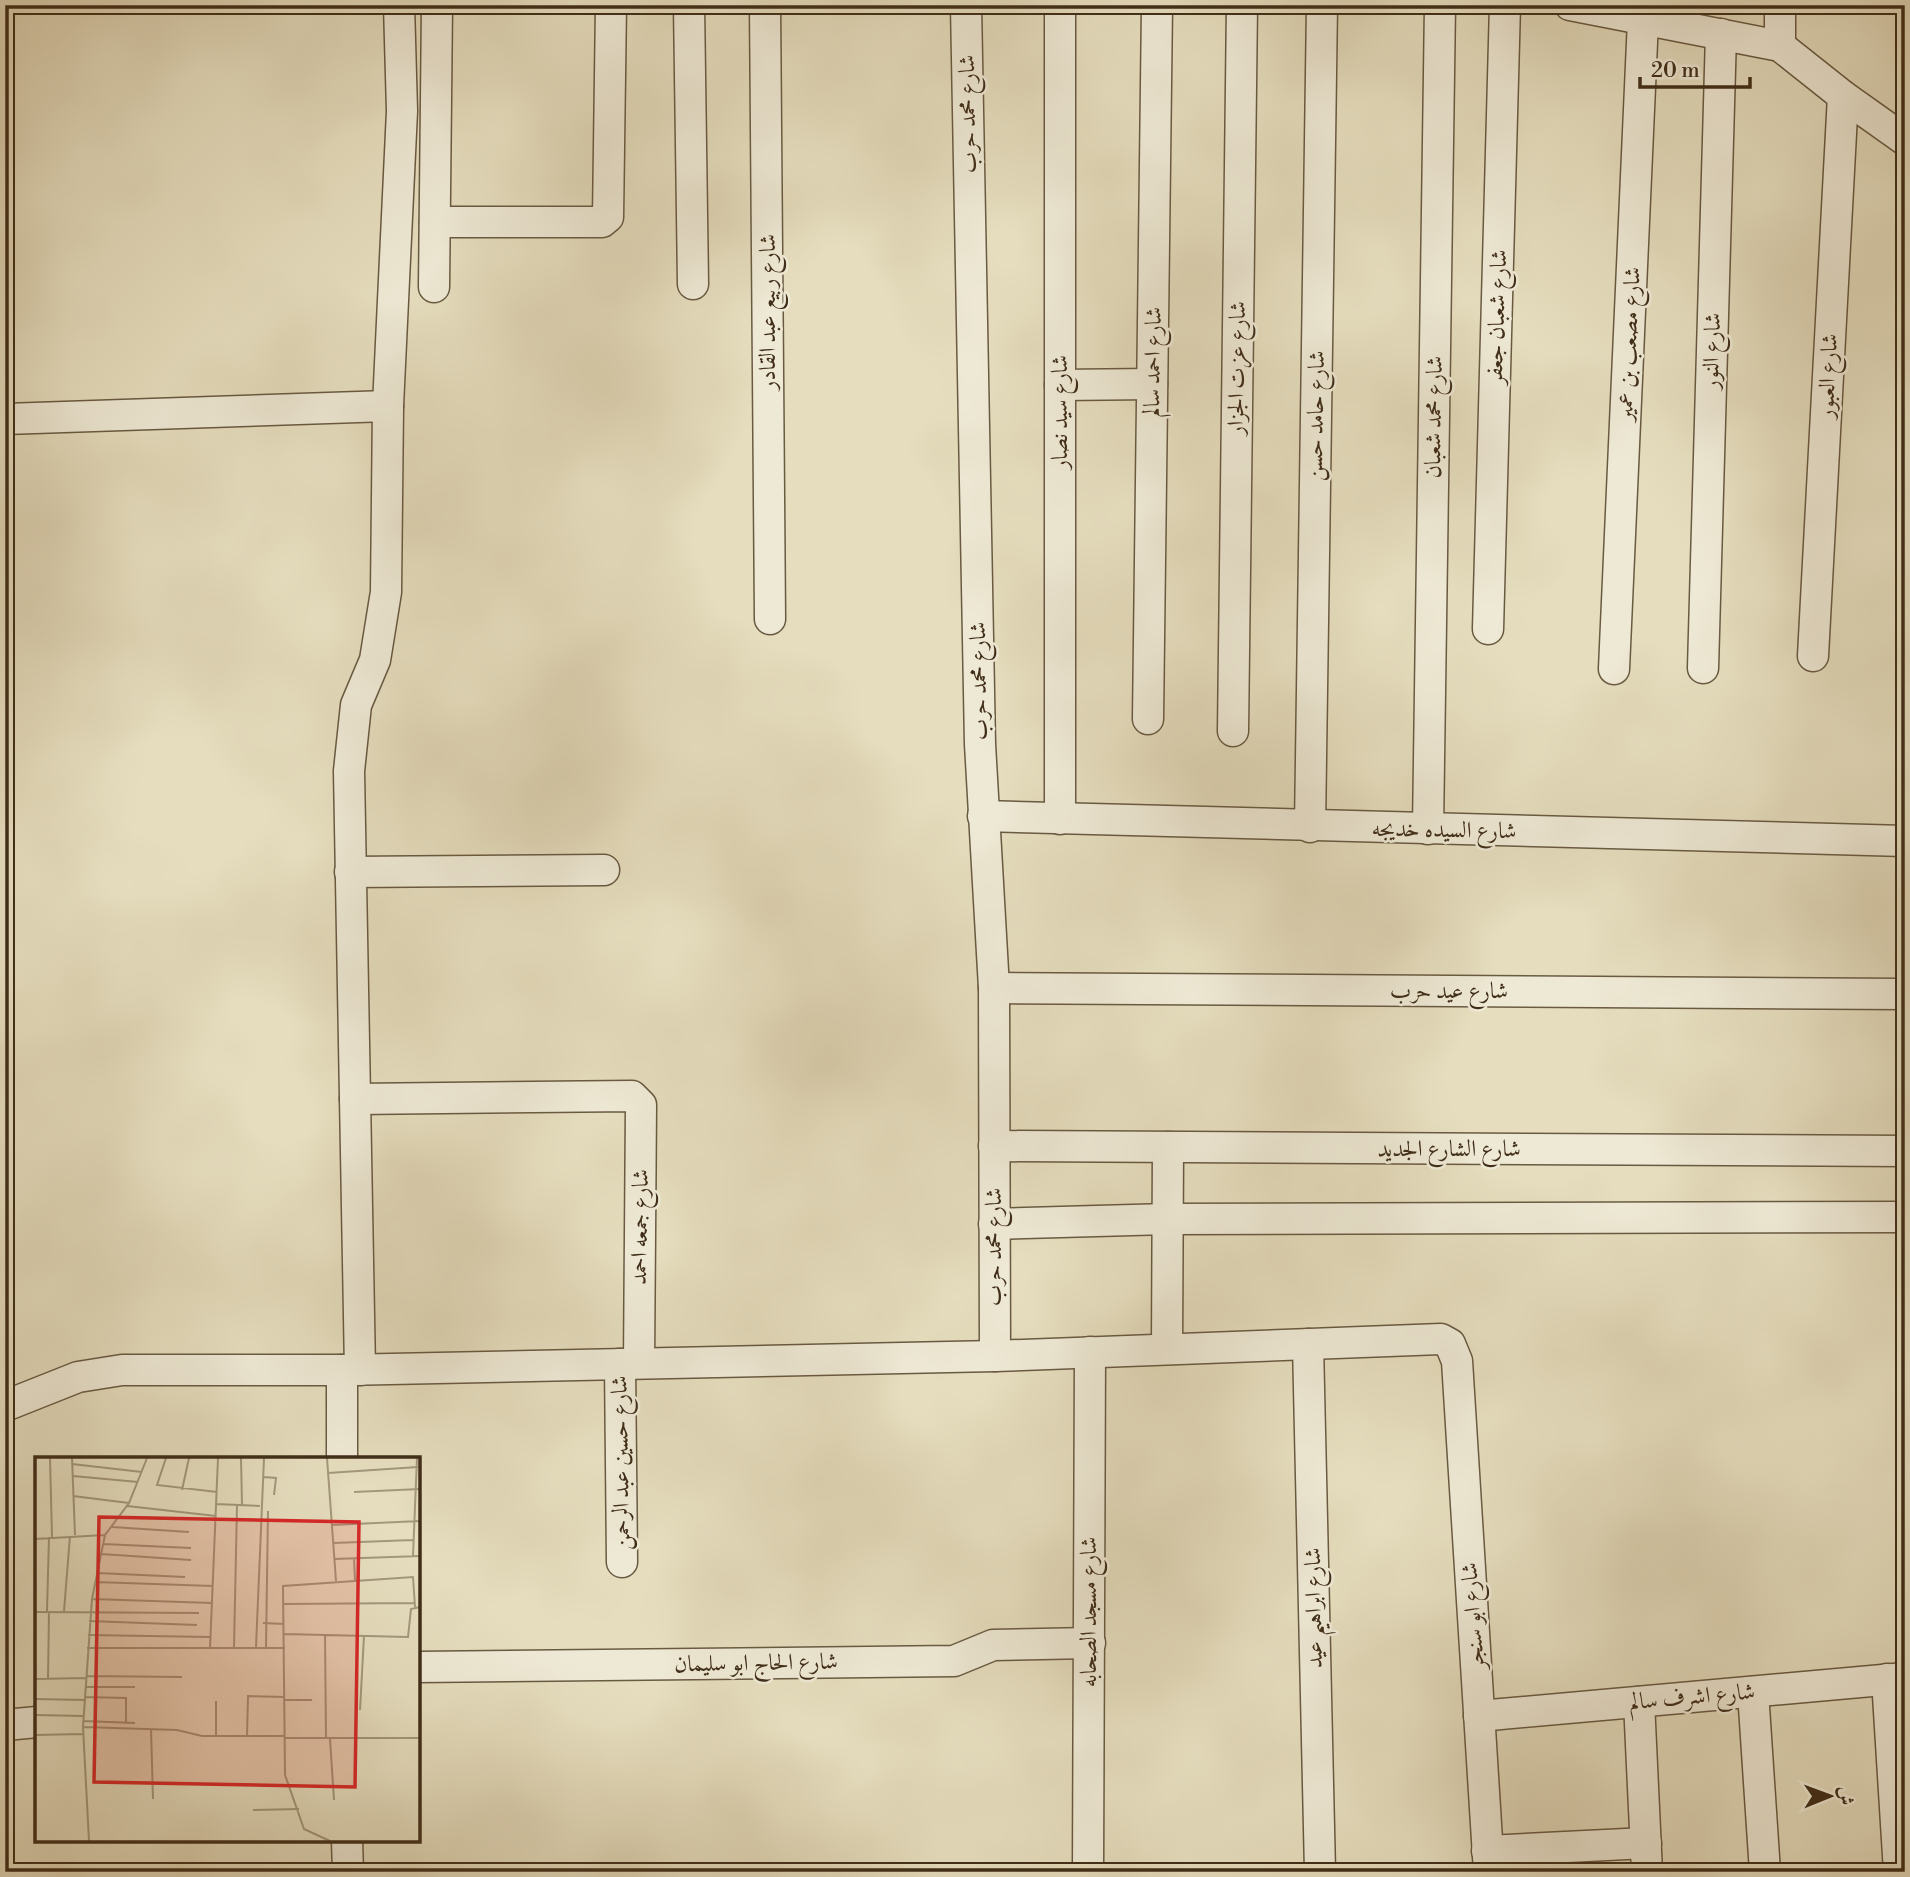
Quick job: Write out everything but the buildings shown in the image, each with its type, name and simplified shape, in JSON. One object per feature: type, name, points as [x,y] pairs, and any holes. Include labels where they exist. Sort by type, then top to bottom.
[{"type":"street","points":[[342,1457],[351,1370],[355,1099],[349,771],[356,705],[375,660],[386,592],[388,406],[402,111],[398,5]]},
{"type":"street","points":[[434,287],[437,5]]},
{"type":"street","points":[[435,222],[602,222],[610,213],[611,5]]},
{"type":"street","points":[[689,5],[693,284]]},
{"type":"street","name":"شارع ربيع عبد القادر","points":[[765,5],[770,619]]},
{"type":"street","name":"شارع محمد حرب","points":[[966,5],[984,816],[994,988],[995,1356]]},
{"type":"street","name":"شارع سيد نصار","points":[[1060,5],[1060,819]]},
{"type":"street","name":"شارع احمد سالم","points":[[1148,719],[1157,5]]},
{"type":"street","name":"شارع عزت الجزار","points":[[1233,731],[1242,5]]},
{"type":"street","name":"شارع حامد حسن","points":[[1310,827],[1322,5]]},
{"type":"street","name":"شارع محمد شعبان","points":[[1428,829],[1440,5]]},
{"type":"street","name":"شارع شعبان جعفر","points":[[1488,629],[1505,5]]},
{"type":"street","points":[[1570,5],[1780,46],[1905,140]]},
{"type":"street","points":[[1780,5],[1780,46]]},
{"type":"street","name":"شارع مصعب بن عمير","points":[[1614,669],[1643,20]]},
{"type":"street","name":"شارع النور","points":[[1703,668],[1721,34]]},
{"type":"street","name":"شارع العبور","points":[[1813,656],[1843,96]]},
{"type":"street","points":[[1060,385],[1152,384]]},
{"type":"street","points":[[5,419],[388,406]]},
{"type":"street","name":"شارع السيده خديجه","points":[[984,816],[1310,827],[1905,841]]},
{"type":"street","points":[[350,872],[604,870]]},
{"type":"street","name":"شارع عيد حرب","points":[[994,988],[1905,993]]},
{"type":"street","name":"شارع جمعه احمد","points":[[355,1099],[632,1097],[641,1105],[629,1364]]},
{"type":"street","name":"شارع الشارع الجديد","points":[[994,1146],[1905,1151]]},
{"type":"street","points":[[1167,1348],[1168,1147]]},
{"type":"street","points":[[994,1224],[1168,1219],[1905,1217]]},
{"type":"street","name":"شارع ابو سنجر","points":[[1308,1344],[1430,1337],[1450,1344],[1457,1361],[1488,1861]]},
{"type":"street","points":[[5,1406],[78,1377],[122,1370],[351,1370],[995,1356],[1308,1344]]},
{"type":"street","name":"شارع ابراهيم عيد","points":[[1308,1344],[1321,1872]]},
{"type":"street","name":"شارع مسجد الصحابه","points":[[1088,1872],[1090,1352]]},
{"type":"street","name":"شارع حسين عبد الرحمن","points":[[622,1562],[629,1364]]},
{"type":"street","name":"شارع الحاج ابو سليمان","points":[[420,1667],[954,1661],[993,1645],[1090,1643]]},
{"type":"street","points":[[1896,1679],[1899,1872]]},
{"type":"street","name":"شارع اشرف سالم","points":[[1479,1716],[1896,1679]]},
{"type":"street","points":[[1753,1692],[1765,1872]]},
{"type":"street","points":[[1488,1861],[1647,1857],[1639,1702]]},
{"type":"street","points":[[5,1725],[35,1722]]},
{"type":"street","points":[[347,1842],[348,1872]]}]
